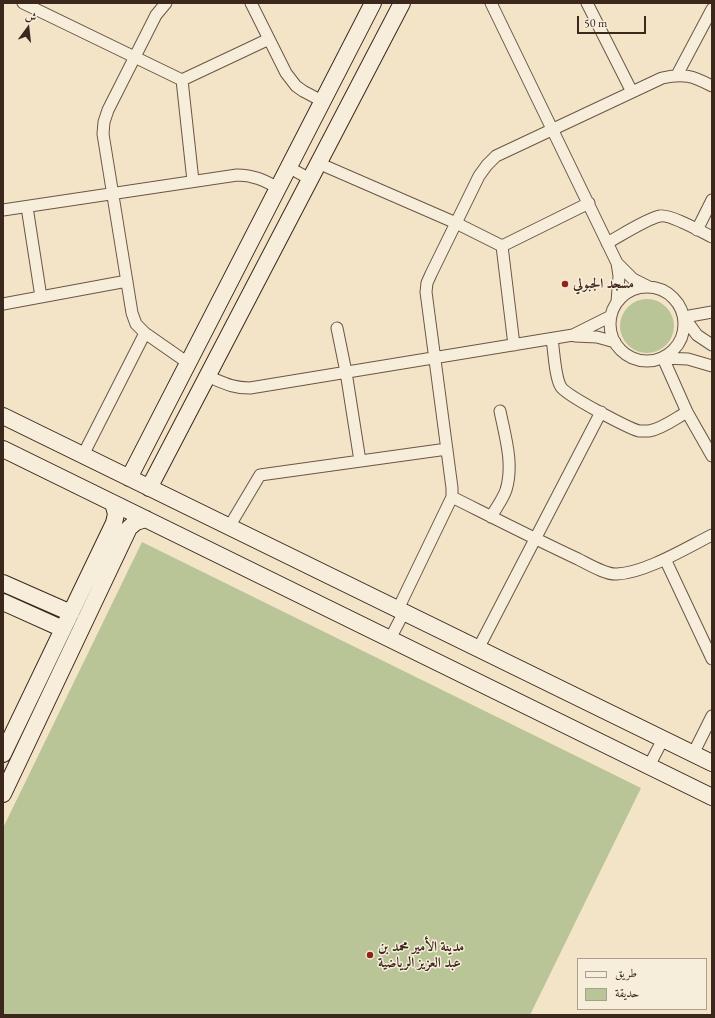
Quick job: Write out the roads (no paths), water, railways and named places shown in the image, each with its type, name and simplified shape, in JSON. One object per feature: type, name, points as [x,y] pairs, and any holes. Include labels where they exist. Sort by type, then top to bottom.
[{"type":"street","points":[[23,3],[182,80]]},
{"type":"street","points":[[166,3],[156,15],[108,110],[104,122],[103,134],[132,313],[136,324],[145,333],[188,363]]},
{"type":"street","points":[[251,3],[286,73],[296,86],[322,101]]},
{"type":"street","points":[[129,478],[372,3]]},
{"type":"street","points":[[149,488],[402,3]]},
{"type":"street","points":[[491,3],[551,130],[617,263],[619,276],[618,302],[610,325],[612,336],[618,347],[628,355],[639,360],[651,361],[663,358],[688,359],[712,366]]},
{"type":"street","points":[[587,3],[632,92]]},
{"type":"street","points":[[677,75],[712,9]]},
{"type":"street","points":[[182,80],[269,39]]},
{"type":"street","points":[[390,638],[452,497],[426,292],[427,283],[479,176],[486,165],[496,156],[662,78],[677,75],[696,78],[712,86]]},
{"type":"street","points":[[182,80],[193,181]]},
{"type":"street","points":[[318,163],[456,223],[502,246]]},
{"type":"street","points":[[288,167],[310,179]]},
{"type":"street","points":[[3,210],[237,175],[248,175],[260,178],[278,188]]},
{"type":"street","points":[[697,230],[712,200]]},
{"type":"street","points":[[502,246],[589,204]]},
{"type":"street","points":[[27,207],[41,297]]},
{"type":"street","points":[[607,243],[661,215],[671,217],[712,237]]},
{"type":"street","points":[[502,246],[514,345]]},
{"type":"street","points":[[617,263],[633,279],[672,296],[680,306],[684,317],[697,335],[712,345]]},
{"type":"street","points":[[3,304],[127,282]]},
{"type":"street","points":[[618,302],[626,294],[637,288],[649,287]]},
{"type":"street","points":[[684,317],[712,312]]},
{"type":"street","points":[[572,336],[612,316]]},
{"type":"street","points":[[663,358],[673,351],[680,341],[684,329],[684,317]]},
{"type":"street","points":[[337,328],[346,372],[360,461]]},
{"type":"street","points":[[83,455],[145,333]]},
{"type":"street","points":[[207,376],[238,388],[250,388],[572,336],[597,338],[615,342]]},
{"type":"street","points":[[552,339],[559,382],[562,388],[568,394],[601,412],[639,431],[655,430],[687,412]]},
{"type":"street","points":[[663,358],[687,412],[712,456]]},
{"type":"street","points":[[491,517],[504,495],[508,479],[510,460],[500,411]]},
{"type":"street","points":[[478,649],[601,412]]},
{"type":"street","points":[[3,416],[712,764]]},
{"type":"street","points":[[3,449],[712,797]]},
{"type":"street","points":[[229,527],[260,475],[447,449]]},
{"type":"street","points":[[452,497],[535,539],[602,570],[615,574],[628,573],[665,559],[712,535]]},
{"type":"street","points":[[3,754],[114,523],[116,514],[113,503]]},
{"type":"street","points":[[3,794],[130,528],[136,522],[146,519]]},
{"type":"street","points":[[665,559],[712,659]]},
{"type":"street","points":[[3,583],[71,613]]},
{"type":"street","points":[[3,602],[63,629]]},
{"type":"street","points":[[693,754],[712,716]]},
{"type":"street","points":[[650,766],[663,740]]},
{"type":"place","name":"مسجد الجبولي","points":[[565,284]]},
{"type":"place","name":"مدينة الأمير محمد بن عبد العزيز الرياضية","points":[[370,955]]}]
